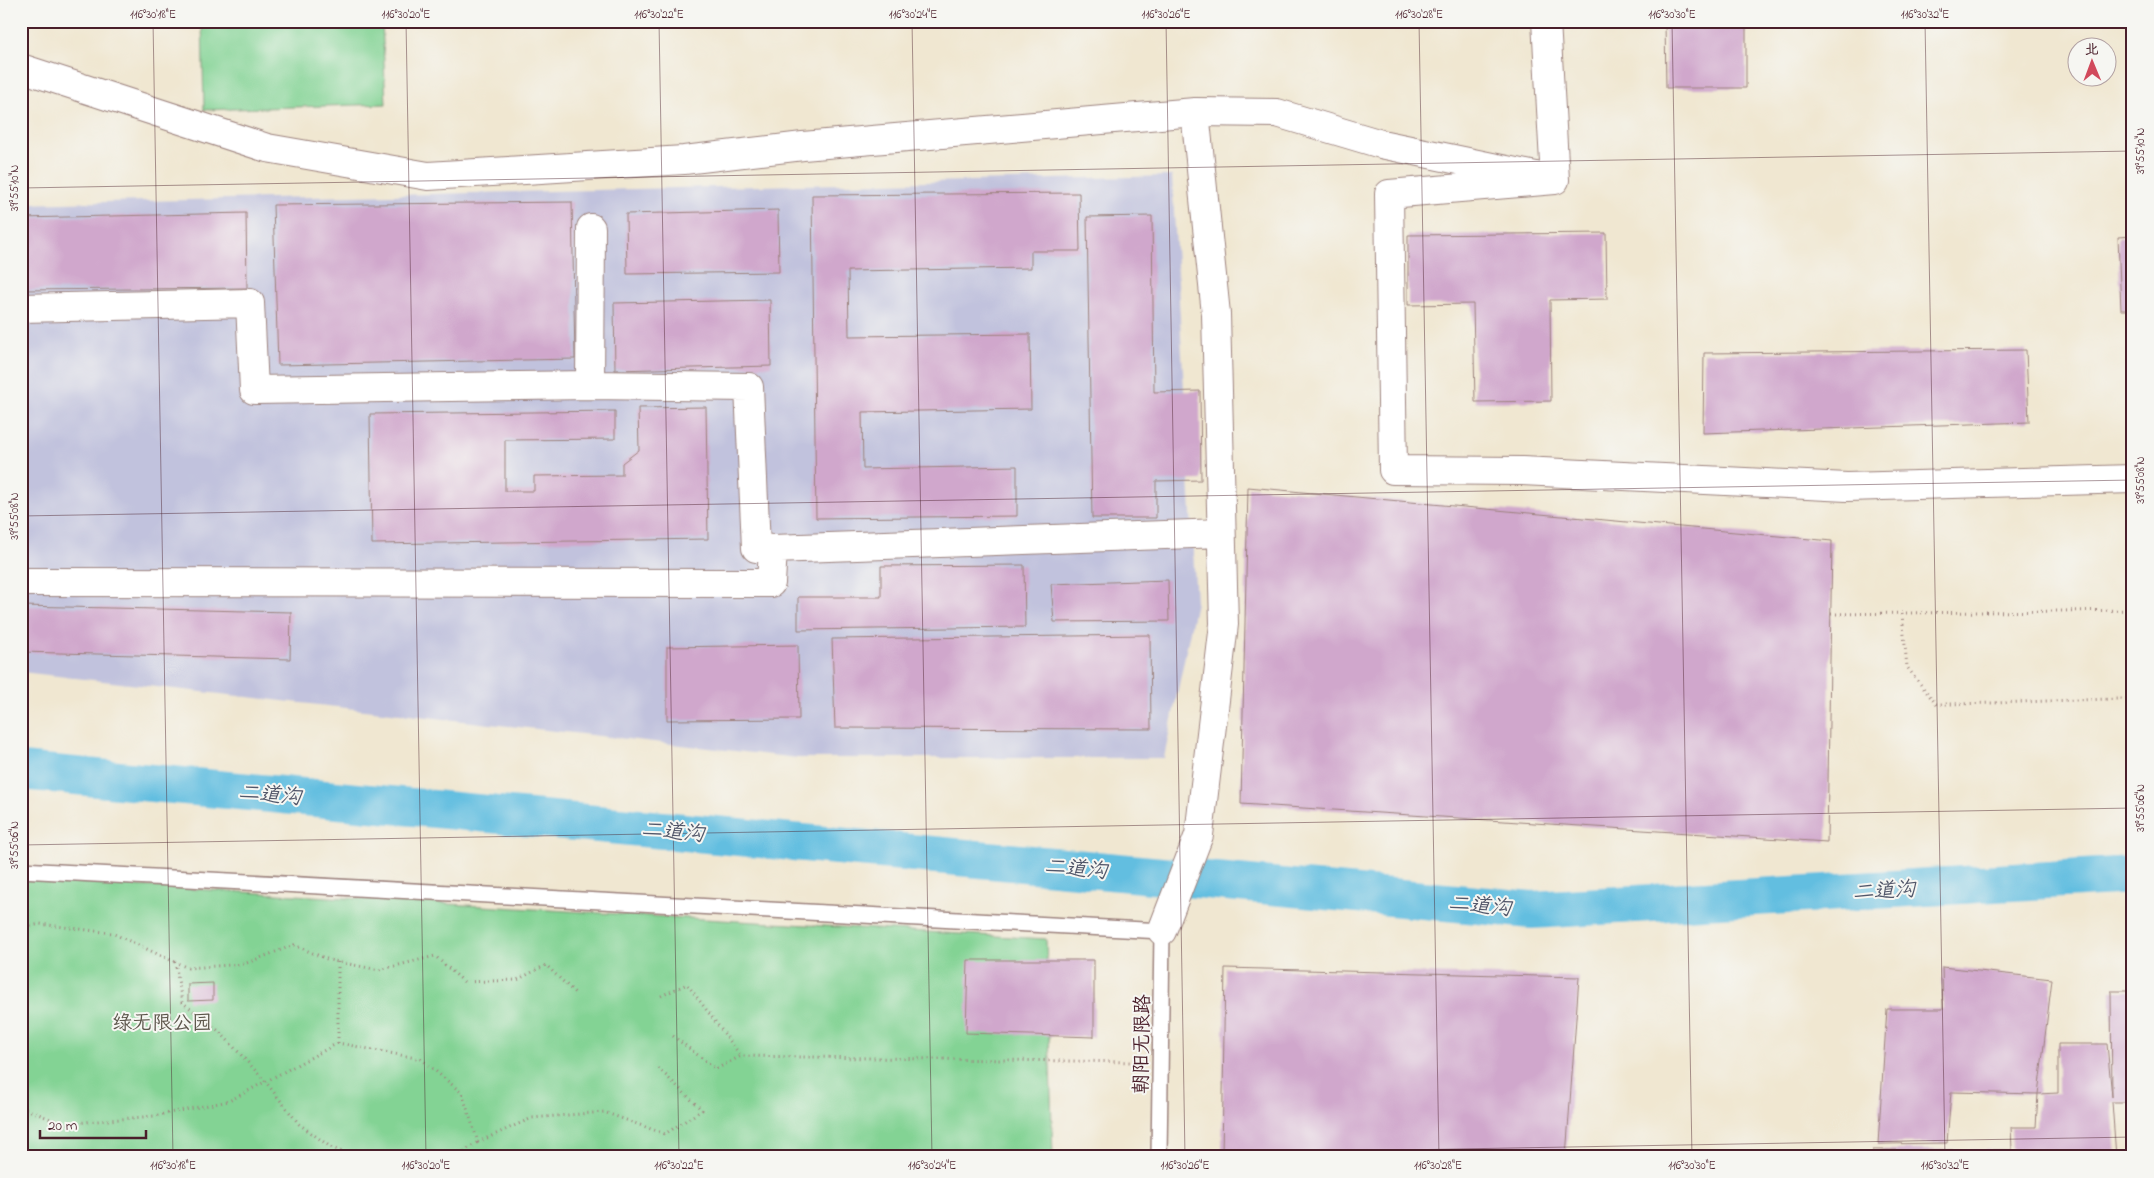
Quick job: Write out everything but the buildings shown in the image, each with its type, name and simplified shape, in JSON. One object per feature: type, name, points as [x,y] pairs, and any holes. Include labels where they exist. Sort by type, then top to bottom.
[{"type":"street","points":[[1546,21],[1555,180]]},
{"type":"street","points":[[21,68],[267,148],[428,176],[684,160],[803,146],[1195,112],[1277,113],[1381,144],[1555,180]]},
{"type":"street","points":[[1162,930],[1199,835],[1224,624],[1216,314],[1195,112]]},
{"type":"street","points":[[1555,180],[1390,194],[1393,470],[1522,471],[1848,487],[2133,479]]},
{"type":"street","points":[[590,384],[591,228]]},
{"type":"street","points":[[21,308],[250,303],[254,390],[590,384],[749,387],[756,548],[773,549],[1221,533]]},
{"type":"street","points":[[21,582],[771,583],[773,549]]},
{"type":"lane","points":[[21,870],[1162,930]]},
{"type":"lane","name":"朝阳无限路","points":[[1160,1157],[1162,930]]},
{"type":"path","points":[[1831,614],[2133,610]]},
{"type":"path","points":[[1902,614],[1907,668],[1936,704],[1991,704],[2062,699],[2133,699]]},
{"type":"path","points":[[21,928],[40,924],[112,932],[188,968],[244,964],[294,945],[338,962],[379,970],[435,956],[464,982],[518,980],[546,965],[576,994]]},
{"type":"path","points":[[175,962],[182,1002],[220,1032],[265,1081],[298,1124],[332,1148],[357,1157]]},
{"type":"path","points":[[338,962],[338,1043]]},
{"type":"path","points":[[661,996],[687,984],[741,1056]]},
{"type":"path","points":[[673,1036],[716,1069],[741,1056],[1160,1062]]},
{"type":"path","points":[[21,1107],[63,1124],[154,1116],[229,1101],[338,1043],[421,1058],[462,1093],[478,1142]]},
{"type":"path","points":[[455,1157],[478,1142],[532,1118],[604,1112],[665,1134],[702,1110],[658,1067]]},
{"type":"shaded area","points":[[1172,176],[1196,602],[1164,758],[798,758],[21,672],[21,204]]},
{"type":"green space","points":[[202,21],[382,21],[386,104],[204,110]]},
{"type":"green space","name":"绿无限公园","points":[[21,879],[1046,939],[1053,1157],[21,1157]]},
{"type":"waterway","name":"二道沟","points":[[21,771],[1532,910],[2133,875]]}]
